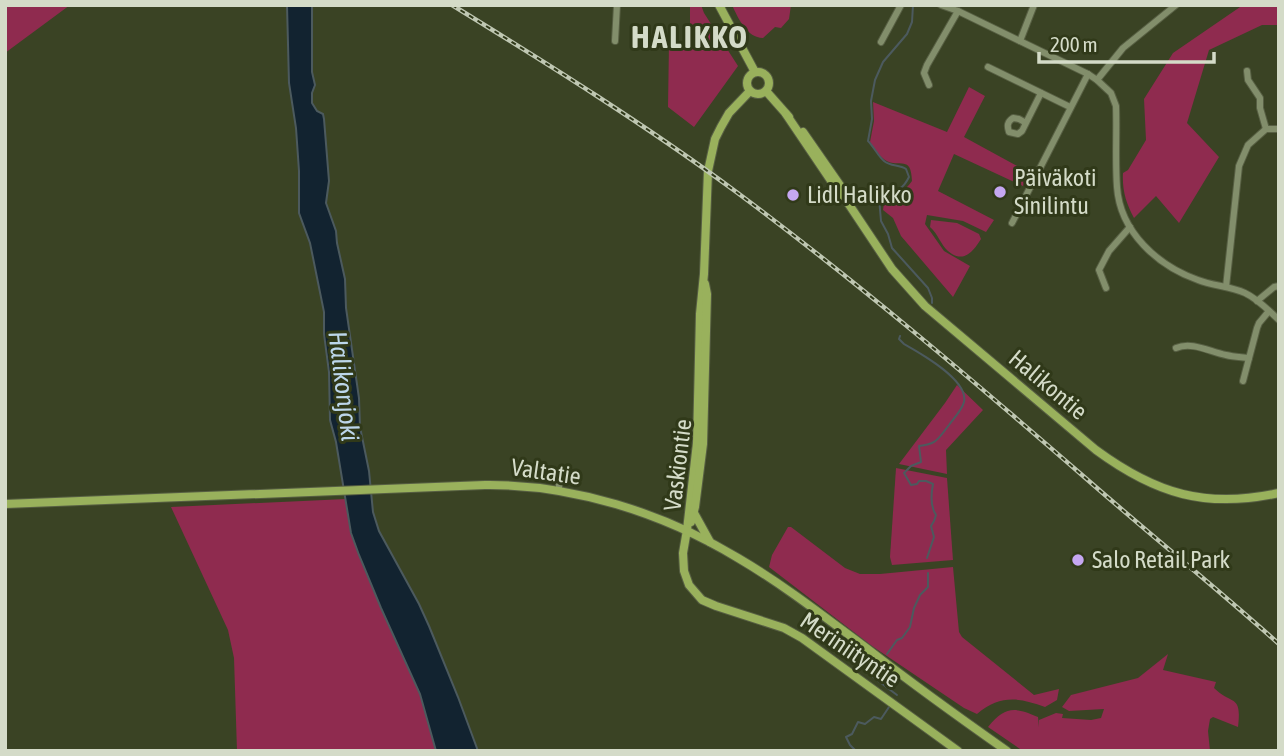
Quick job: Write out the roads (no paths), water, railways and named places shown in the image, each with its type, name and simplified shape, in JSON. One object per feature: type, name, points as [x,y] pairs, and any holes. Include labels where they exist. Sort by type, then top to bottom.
[{"type":"main road","points":[[719,5],[755,72]]},
{"type":"main road","points":[[755,72],[768,76],[766,91],[760,94],[747,88],[748,76],[755,72]]},
{"type":"main road","name":"Vaskiontie","points":[[687,530],[697,443],[700,314],[708,171],[715,139],[729,113],[750,91]]},
{"type":"main road","name":"Halikontie","points":[[766,91],[813,144],[892,269],[925,306],[1096,450],[1118,466],[1152,484],[1185,496],[1210,499],[1253,498],[1279,493]]},
{"type":"main road","name":"Vaskiontie","points":[[687,530],[694,513],[703,444],[707,295],[704,274]]},
{"type":"main road","name":"Valtatie","points":[[5,504],[485,485],[559,490],[650,516],[710,542],[785,588],[1007,751]]},
{"type":"main road","points":[[694,513],[710,542]]},
{"type":"main road","name":"Meriniityntie","points":[[687,530],[683,552],[684,571],[689,585],[702,600],[784,628],[802,638],[958,751]]},
{"type":"street","points":[[615,41],[617,5]]},
{"type":"street","points":[[881,42],[901,5]]},
{"type":"street","points":[[941,5],[1088,74],[1111,93],[1116,106],[1117,189],[1121,210],[1140,241],[1165,263],[1193,279],[1245,293],[1279,320]]},
{"type":"street","points":[[1020,41],[1034,5]]},
{"type":"street","points":[[1097,80],[1123,48],[1176,5]]},
{"type":"street","points":[[929,85],[924,73],[927,65],[958,11]]},
{"type":"street","points":[[988,67],[1070,107]]},
{"type":"street","points":[[1247,71],[1248,80],[1261,98],[1260,108],[1266,129]]},
{"type":"street","points":[[1012,223],[1088,74]]},
{"type":"street","points":[[1026,123],[1041,93]]},
{"type":"street","points":[[1226,287],[1239,166],[1248,145],[1266,129],[1279,129]]},
{"type":"street","points":[[1106,288],[1099,270],[1109,251],[1130,227]]},
{"type":"street","points":[[1257,301],[1279,286]]},
{"type":"street","points":[[1243,381],[1257,328],[1269,311]]},
{"type":"street","points":[[1176,348],[1190,345],[1228,356],[1249,358]]},
{"type":"street","points":[[559,477],[559,490]]},
{"type":"water","name":"Halikonjoki","points":[[287,5],[312,5],[312,72],[315,85],[312,103],[317,111],[323,114],[324,119],[329,181],[326,203],[336,231],[345,279],[360,427],[369,471],[373,512],[379,531],[429,626],[478,751],[436,751],[420,694],[351,533],[330,420],[324,312],[310,243],[299,213],[296,128],[289,83]]},
{"type":"waterway","points":[[913,5],[912,22],[907,34],[883,62],[875,80],[868,141],[884,161],[906,169],[909,177],[905,184],[897,190],[885,192],[879,198],[881,221],[892,248],[928,288],[932,303]]},
{"type":"waterway","points":[[900,336],[899,339],[904,344],[951,376],[964,394],[964,402],[958,414],[937,440],[919,446],[921,462],[904,473],[911,485],[919,481],[933,484],[931,496],[936,515],[931,526],[934,537],[927,558]]},
{"type":"waterway","points":[[887,654],[910,627],[914,608],[920,595],[928,587],[928,573]]},
{"type":"waterway","points":[[872,673],[873,677],[897,695]]},
{"type":"waterway","points":[[856,751],[846,737],[852,734],[858,722],[865,724],[874,717],[881,719],[889,707]]},
{"type":"railway","points":[[452,5],[631,118],[780,225],[954,366],[1279,644]]},
{"type":"place","name":"Päiväkoti Sinilintu","points":[[1000,192]]},
{"type":"place","name":"Lidl Halikko","points":[[793,195]]},
{"type":"place","name":"Salo Retail Park","points":[[1078,560]]},
{"type":"district","name":"HALIKKO","points":[[690,37]]}]
